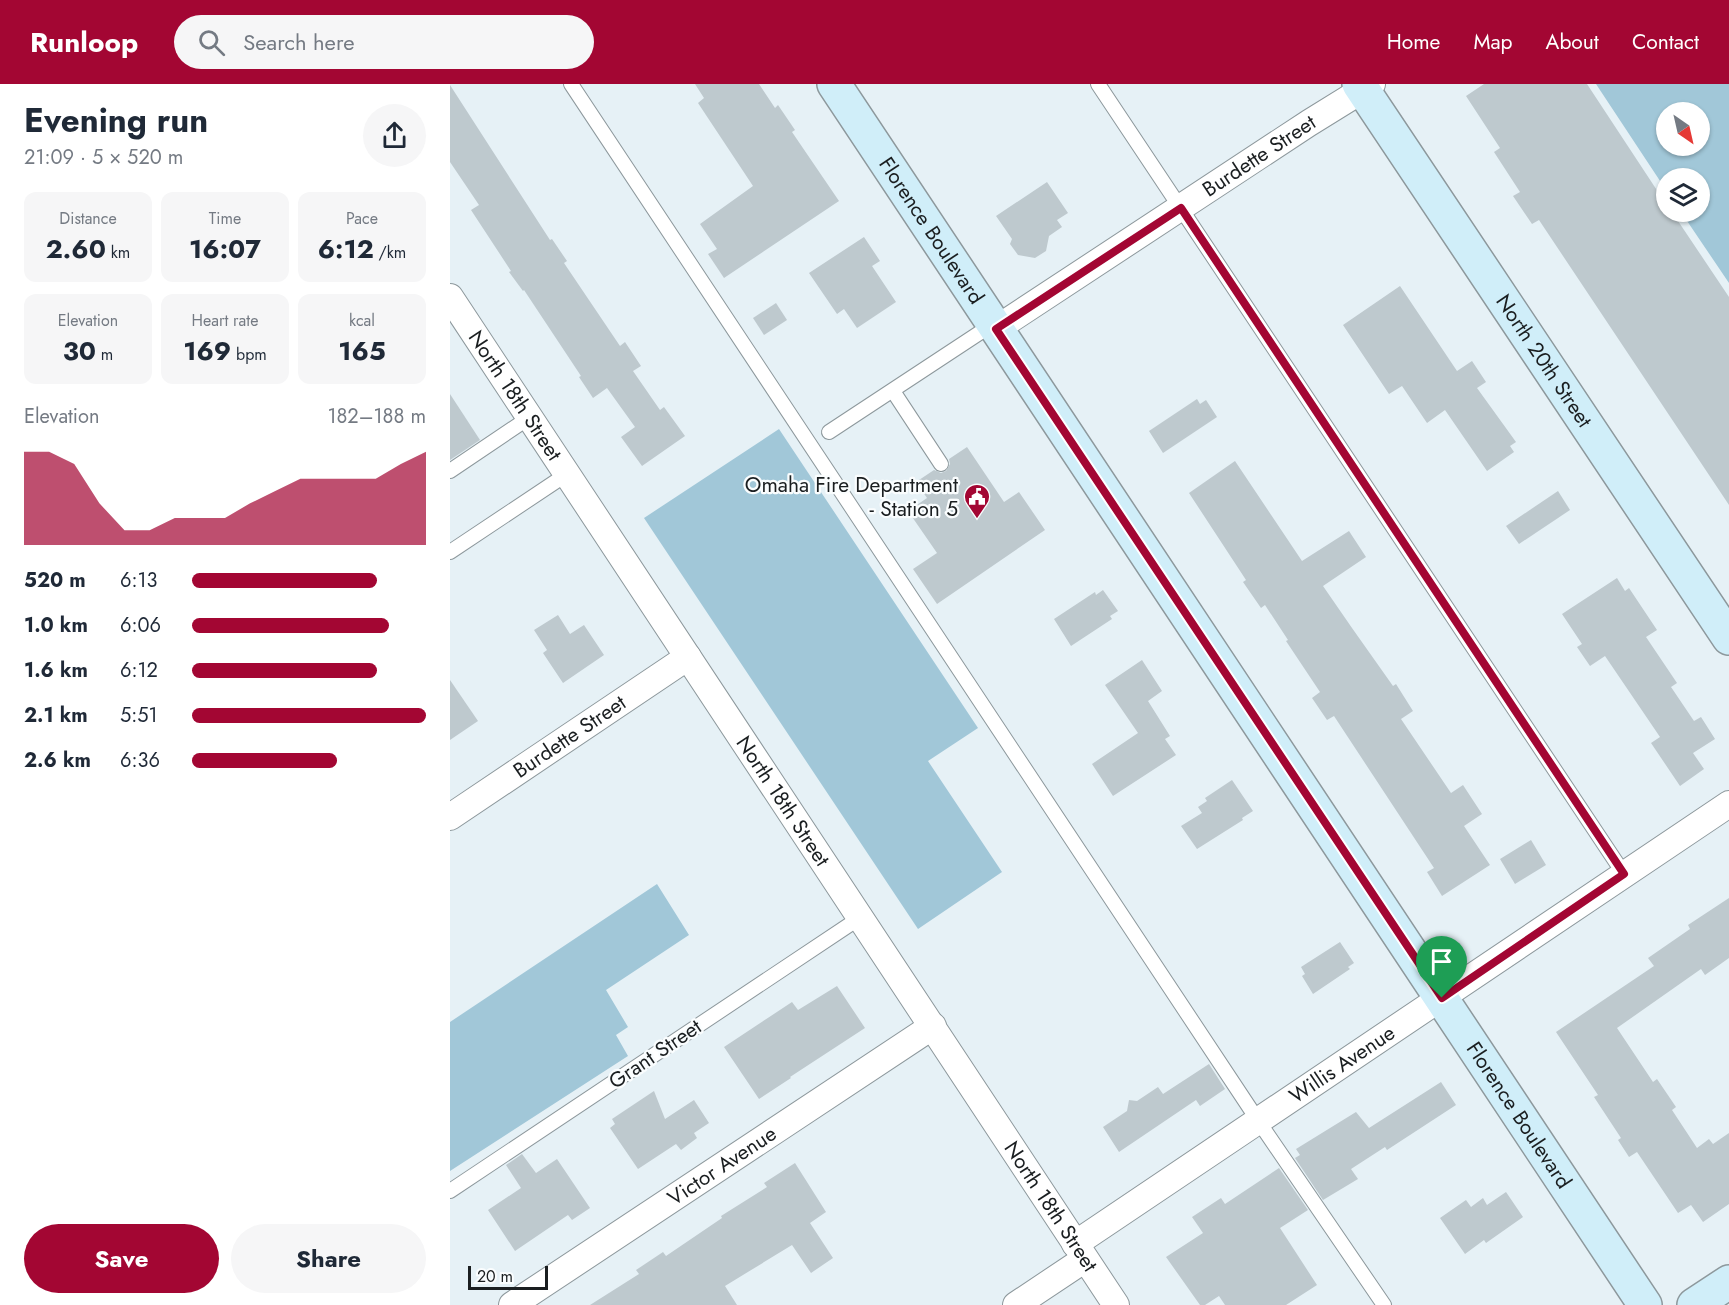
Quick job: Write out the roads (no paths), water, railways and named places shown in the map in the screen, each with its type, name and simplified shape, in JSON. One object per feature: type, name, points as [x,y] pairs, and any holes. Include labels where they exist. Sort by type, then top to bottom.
[{"type":"street","name":"Florence Boulevard","points":[[834,84],[1645,1305]]},
{"type":"street","name":"Burdette Street","points":[[994,327],[1181,208],[1365,86]]},
{"type":"street","name":"North 20th Street","points":[[1365,86],[1729,638]]},
{"type":"street","name":"North 18th Street","points":[[450,297],[1116,1305]]},
{"type":"street","name":"Burdette Street","points":[[450,817],[688,657]]},
{"type":"street","name":"Willis Avenue","points":[[1016,1305],[1080,1252],[1259,1122],[1729,804]]},
{"type":"street","name":"Victor Avenue","points":[[512,1305],[933,1026]]},
{"type":"street","points":[[1694,1305],[1729,1282]]},
{"type":"lane","points":[[571,84],[1259,1122],[1384,1305]]},
{"type":"lane","points":[[1098,84],[1624,874]]},
{"type":"lane","name":"Burdette Street","points":[[830,432],[994,327]]},
{"type":"lane","points":[[893,391],[942,464]]},
{"type":"lane","points":[[450,471],[530,417]]},
{"type":"lane","points":[[450,552],[567,474]]},
{"type":"lane","name":"Grant Street","points":[[450,1191],[861,917]]},
{"type":"place","name":"Omaha Fire Department - Station 5","points":[[977,520]]}]
